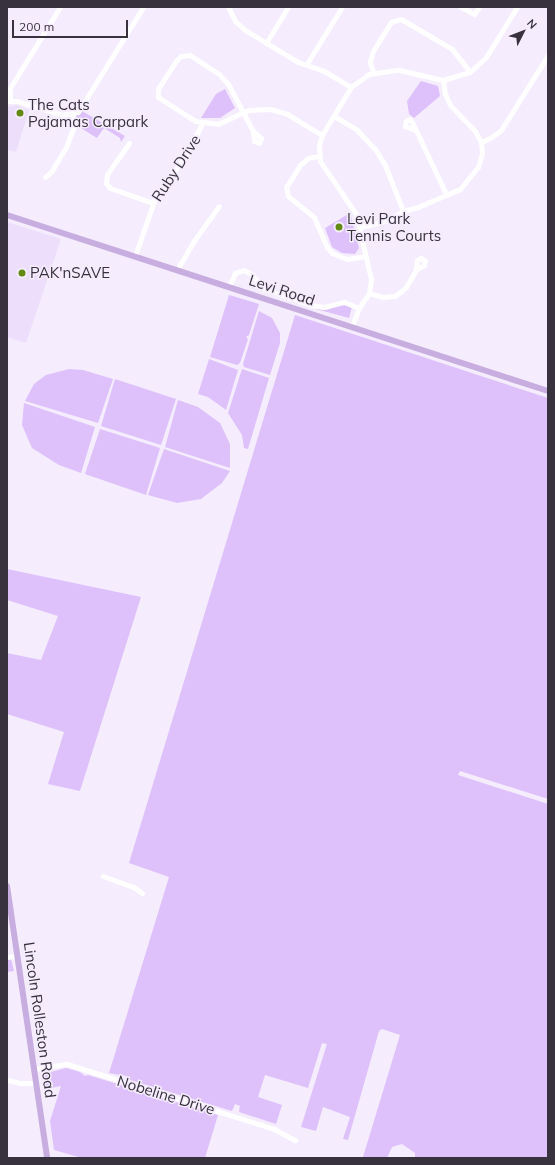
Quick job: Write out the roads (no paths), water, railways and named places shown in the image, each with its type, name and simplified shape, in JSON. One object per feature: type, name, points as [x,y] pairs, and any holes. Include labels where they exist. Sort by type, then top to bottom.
[{"type":"main road","name":"Levi Road","points":[[7,215],[548,391]]},
{"type":"main road","name":"Lincoln Rolleston Road","points":[[7,886],[47,1158]]},
{"type":"street","points":[[60,7],[10,88],[8,101],[62,115],[73,114],[80,109],[143,7]]},
{"type":"street","points":[[228,7],[240,26],[266,43],[306,65],[324,71],[351,87]]},
{"type":"street","points":[[266,43],[288,7]]},
{"type":"street","points":[[306,65],[342,7]]},
{"type":"street","points":[[461,7],[474,14],[479,7]]},
{"type":"street","points":[[352,326],[359,308],[369,293],[371,280],[360,227],[354,210],[325,172],[319,156],[322,135],[351,87],[373,72],[399,70],[443,80],[470,72],[486,57],[517,7]]},
{"type":"street","points":[[373,72],[370,62],[373,50],[391,22],[401,19],[452,49],[470,72]]},
{"type":"street","points":[[253,130],[243,112],[220,74],[193,56],[184,55],[176,61],[158,89],[158,96],[202,124],[218,124],[243,112],[258,109],[275,110],[322,135]]},
{"type":"street","points":[[481,142],[492,138],[501,130],[548,55]]},
{"type":"street","points":[[360,227],[386,221],[403,211],[418,208],[446,194],[460,189],[472,176],[480,161],[481,142],[475,131],[450,105],[445,94],[443,80]]},
{"type":"street","points":[[45,177],[51,172],[66,147],[74,126],[73,114]]},
{"type":"street","points":[[334,116],[356,130],[374,149],[385,166],[403,211]]},
{"type":"street","name":"Ruby Drive","points":[[135,256],[153,203],[169,176],[186,156],[202,124]]},
{"type":"street","points":[[415,130],[432,160],[446,194]]},
{"type":"street","points":[[129,144],[107,174],[106,183],[110,188],[153,203]]},
{"type":"street","points":[[319,156],[308,158],[300,165],[286,187],[288,196],[314,217],[326,248],[332,253],[348,259],[365,256]]},
{"type":"street","points":[[177,270],[219,206]]},
{"type":"street","points":[[229,287],[235,273],[244,270],[251,274],[265,289],[311,305],[324,307],[344,302],[359,308]]},
{"type":"street","points":[[369,293],[387,298],[396,296],[406,287],[416,270]]},
{"type":"street","points":[[103,876],[134,887],[142,892]]},
{"type":"street","points":[[7,956],[17,954]]},
{"type":"street","name":"Nobeline Drive","points":[[34,1069],[67,1064],[274,1129],[294,1140]]},
{"type":"street","points":[[7,1080],[20,1083],[36,1083]]},
{"type":"place","name":"The Cats Pajamas Carpark","points":[[20,113]]},
{"type":"place","name":"Levi Park Tennis Courts","points":[[339,227]]},
{"type":"place","name":"PAK'nSAVE","points":[[22,273]]}]
